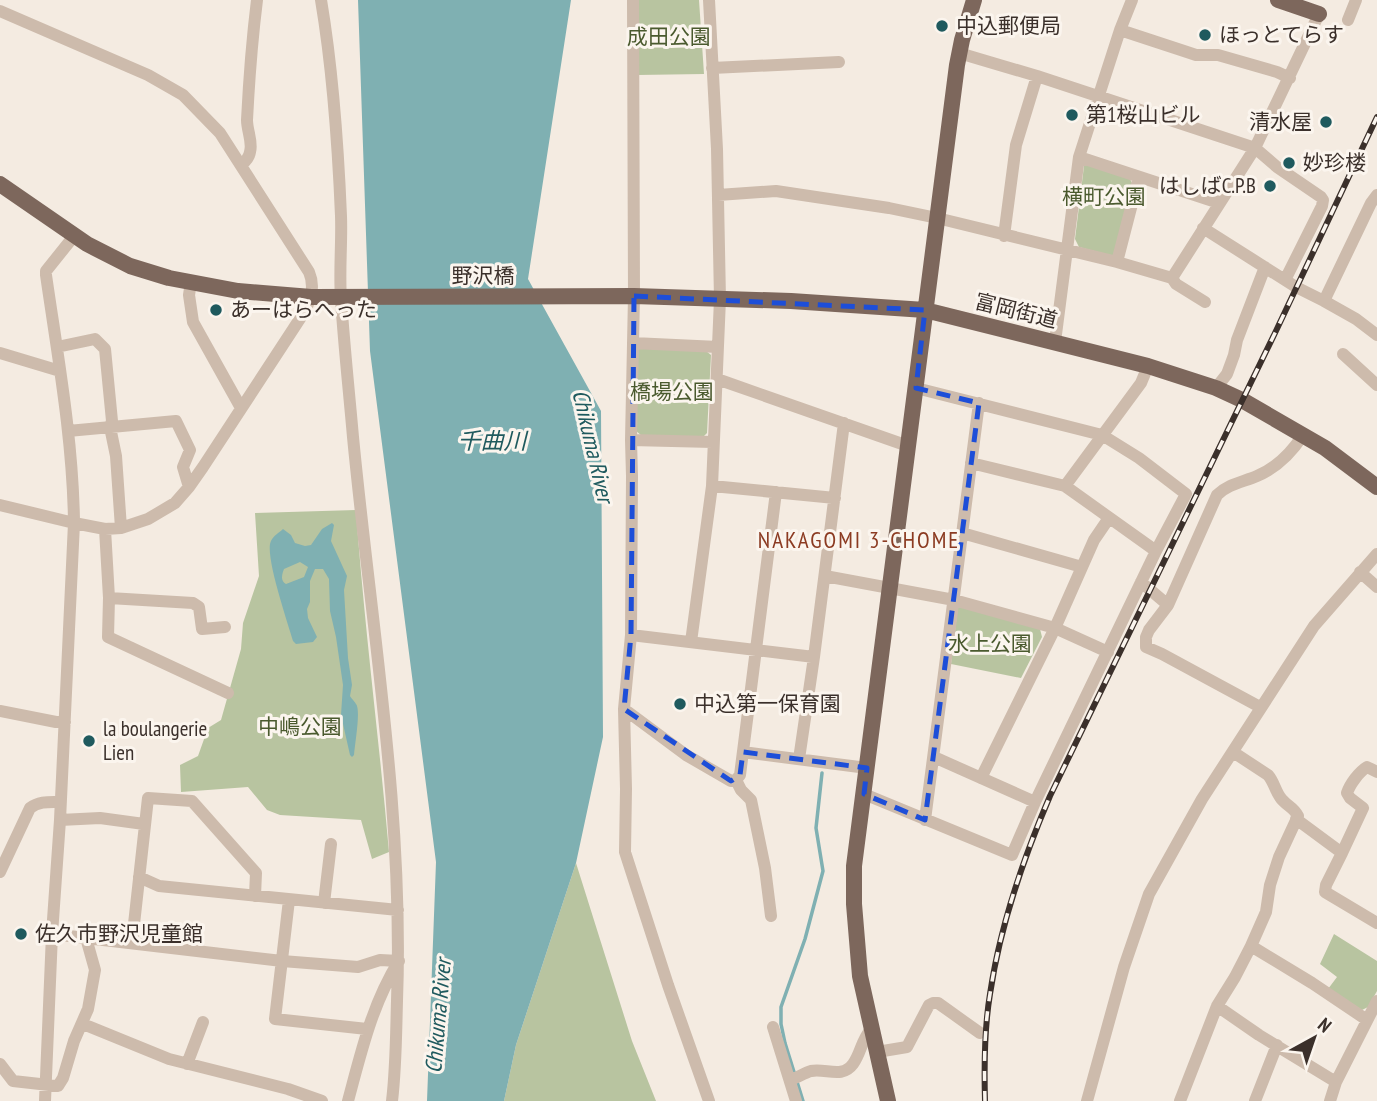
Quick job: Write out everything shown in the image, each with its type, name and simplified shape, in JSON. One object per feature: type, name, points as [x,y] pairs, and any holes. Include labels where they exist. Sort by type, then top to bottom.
[{"type":"main road","points":[[888,1101],[860,976],[854,866],[959,52],[974,0]]},
{"type":"main road","points":[[1278,0],[1319,14]]},
{"type":"main road","name":"野沢橋","points":[[0,184],[74,236],[130,266],[150,273],[251,293],[311,297],[629,296],[720,299]]},
{"type":"main road","name":"富岡街道","points":[[720,299],[925,310],[1148,366],[1216,388],[1242,400],[1344,461],[1377,487]]},
{"type":"street","points":[[241,165],[246,162],[250,152],[247,124],[257,0]]},
{"type":"street","points":[[321,0],[337,149],[341,218],[341,297],[367,574],[392,793],[399,961],[392,1101]]},
{"type":"street","points":[[633,0],[629,296],[633,343],[631,635],[624,709],[625,852],[709,1101]]},
{"type":"street","points":[[691,642],[712,486],[720,299],[717,149],[709,0]]},
{"type":"street","points":[[1055,342],[1079,158],[1132,0]]},
{"type":"street","points":[[1348,20],[1356,0]]},
{"type":"street","points":[[0,11],[148,75],[183,95],[220,133],[313,281],[311,297],[305,311],[189,487],[162,512],[148,520],[121,528],[105,529],[0,505]]},
{"type":"street","points":[[1171,278],[1255,148],[1319,14]]},
{"type":"street","points":[[1120,30],[1196,55],[1218,55],[1290,78]]},
{"type":"street","points":[[959,52],[1255,148],[1323,200],[1285,281]]},
{"type":"street","points":[[712,68],[839,62]]},
{"type":"street","points":[[1004,236],[1016,145],[1037,76]]},
{"type":"street","points":[[1079,158],[1219,203]]},
{"type":"street","points":[[1117,262],[1139,177]]},
{"type":"street","points":[[718,195],[776,191],[937,218],[1171,278],[1176,284],[1206,302]]},
{"type":"street","points":[[1324,300],[1377,195]]},
{"type":"street","points":[[1203,228],[1285,281],[1356,319],[1377,335]]},
{"type":"street","points":[[45,1101],[74,523],[68,431],[46,271],[74,236]]},
{"type":"street","points":[[1216,388],[1227,374],[1265,267]]},
{"type":"street","points":[[191,282],[189,295],[193,322],[241,408]]},
{"type":"street","points":[[57,347],[95,338],[105,349],[121,528]]},
{"type":"street","points":[[633,343],[718,347]]},
{"type":"street","points":[[0,353],[60,371]]},
{"type":"street","points":[[1343,354],[1377,385]]},
{"type":"street","points":[[1065,486],[1140,383],[1148,366]]},
{"type":"street","points":[[717,379],[908,446]]},
{"type":"street","points":[[864,794],[1012,855],[1035,802],[1186,494],[1139,458],[1102,435],[916,388]]},
{"type":"street","points":[[925,820],[979,403]]},
{"type":"street","points":[[68,431],[176,421],[190,450],[183,467],[189,487]]},
{"type":"street","points":[[799,759],[844,423]]},
{"type":"street","points":[[1260,707],[1146,647],[1146,637],[1168,605],[1217,495],[1224,489],[1278,464],[1303,435]]},
{"type":"street","points":[[631,440],[713,442]]},
{"type":"street","points":[[971,463],[1065,486],[1156,551]]},
{"type":"street","points":[[712,486],[835,498]]},
{"type":"street","points":[[737,780],[740,775],[776,492]]},
{"type":"street","points":[[981,778],[1055,628],[1094,540],[1109,518]]},
{"type":"street","points":[[105,529],[108,637],[228,693]]},
{"type":"street","points":[[962,533],[1082,567]]},
{"type":"street","points":[[1086,1101],[1149,894],[1202,799],[1314,626],[1377,554]]},
{"type":"street","points":[[1360,572],[1377,587]]},
{"type":"street","points":[[825,576],[954,600],[1055,628],[1108,652]]},
{"type":"street","points":[[1142,582],[1168,605]]},
{"type":"street","points":[[108,598],[193,603],[199,607],[202,629],[225,627]]},
{"type":"street","points":[[631,635],[814,657]]},
{"type":"street","points":[[624,709],[687,755],[731,781],[737,780]]},
{"type":"street","points":[[0,711],[65,722]]},
{"type":"street","points":[[743,752],[867,768]]},
{"type":"street","points":[[1180,1101],[1217,1006],[1235,977],[1266,912],[1270,885],[1279,857],[1298,816],[1296,811],[1281,799],[1272,779],[1233,752]]},
{"type":"street","points":[[934,757],[1035,802]]},
{"type":"street","points":[[1376,920],[1325,892],[1363,808],[1346,793],[1362,770],[1367,767],[1377,772]]},
{"type":"street","points":[[737,780],[741,790],[751,800],[765,868],[771,916]]},
{"type":"street","points":[[132,942],[148,797],[192,801],[256,873],[255,896]]},
{"type":"street","points":[[0,873],[30,808],[43,802],[60,802]]},
{"type":"street","points":[[60,820],[100,818],[144,824]]},
{"type":"street","points":[[1296,819],[1342,853]]},
{"type":"street","points":[[324,903],[331,844]]},
{"type":"street","points":[[139,877],[159,886],[398,910]]},
{"type":"street","points":[[289,900],[275,1018],[367,1030]]},
{"type":"street","points":[[52,934],[282,961],[358,967],[380,960],[399,961]]},
{"type":"street","points":[[0,1064],[13,1081],[58,1086],[88,1009],[95,970],[86,938]]},
{"type":"street","points":[[1251,946],[1367,1020]]},
{"type":"street","points":[[348,1101],[367,1030],[387,980],[399,961]]},
{"type":"street","points":[[1330,1101],[1336,1082],[1377,1001]]},
{"type":"street","points":[[877,1052],[908,1047],[929,1005],[933,1003],[938,1003],[980,1033]]},
{"type":"street","points":[[1217,1006],[1336,1082]]},
{"type":"street","points":[[187,1064],[203,1022]]},
{"type":"street","points":[[83,1024],[169,1059],[288,1089],[322,1101]]},
{"type":"street","points":[[773,1027],[795,1079],[796,1101]]},
{"type":"street","points":[[795,1079],[811,1071],[848,1070],[855,1062],[864,1037],[871,1029]]},
{"type":"street","points":[[1255,1101],[1278,1045]]},
{"type":"highlighted area","points":[[634,296],[925,310],[916,388],[979,403],[925,820],[864,794],[867,768],[743,752],[740,775],[731,781],[624,709],[631,635]]},
{"type":"green space","name":"成田公園","points":[[636,0],[699,0],[704,74],[637,75]]},
{"type":"green space","name":"横町公園","points":[[1089,165],[1130,179],[1133,185],[1113,256],[1079,247],[1075,239],[1084,166]]},
{"type":"green space","name":"橋場公園","points":[[643,346],[706,351],[711,355],[707,433],[703,437],[642,436],[635,430],[636,351]]},
{"type":"green space","name":"中嶋公園","points":[[356,510],[389,852],[372,859],[361,820],[280,815],[267,810],[248,787],[181,792],[180,765],[198,756],[208,728],[221,720],[241,649],[243,623],[259,576],[255,513]]},
{"type":"green space","name":"水上公園","points":[[958,606],[1040,629],[1042,637],[1021,678],[951,664]]},
{"type":"green space","points":[[576,863],[632,1041],[656,1101],[504,1101],[516,1045]]},
{"type":"green space","points":[[1334,934],[1377,961],[1377,991],[1368,1007],[1362,1010],[1328,989],[1337,977],[1320,964]]},
{"type":"water","name":"千曲川","points":[[358,0],[571,0],[528,279],[601,411],[603,737],[576,863],[516,1045],[504,1101],[427,1101],[436,862],[370,351]]},
{"type":"water","points":[[332,523],[334,525],[331,541],[347,576],[344,590],[352,685],[350,696],[357,705],[358,716],[352,757],[341,715],[343,685],[330,611],[329,579],[323,569],[315,569],[310,581],[310,602],[307,609],[317,637],[313,642],[296,644],[282,605],[271,560],[271,541],[283,529],[291,535],[295,543],[305,546],[311,545],[322,529]],"holes":[[[300,562],[308,567],[304,577],[286,584],[283,581],[284,569]]]},
{"type":"waterway","points":[[803,1101],[785,1043],[781,1007],[805,939],[823,871],[816,828],[822,773]]},
{"type":"railway","points":[[985,1101],[986,1034],[994,969],[1014,893],[1040,820],[1377,117]]},
{"type":"place","name":"中込郵便局","points":[[942,26]]},
{"type":"place","name":"ほっとてらす","points":[[1205,35]]},
{"type":"place","name":"第1桜山ビル","points":[[1072,115]]},
{"type":"place","name":"清水屋","points":[[1326,122]]},
{"type":"place","name":"妙珍楼","points":[[1289,163]]},
{"type":"place","name":"はしばC.P.B","points":[[1270,186]]},
{"type":"place","name":"あーはらへった","points":[[216,310]]},
{"type":"place","name":"中込第一保育園","points":[[680,704]]},
{"type":"place","name":"la boulangerie Lien","points":[[89,741]]},
{"type":"place","name":"佐久市野沢児童館","points":[[21,934]]},
{"type":"district","name":"NAKAGOMI 3-CHOME","points":[[859,540]]},
{"type":"water label","name":"Chikuma River","points":[[593,446]]},
{"type":"water label","name":"Chikuma River","points":[[438,1016]]}]
